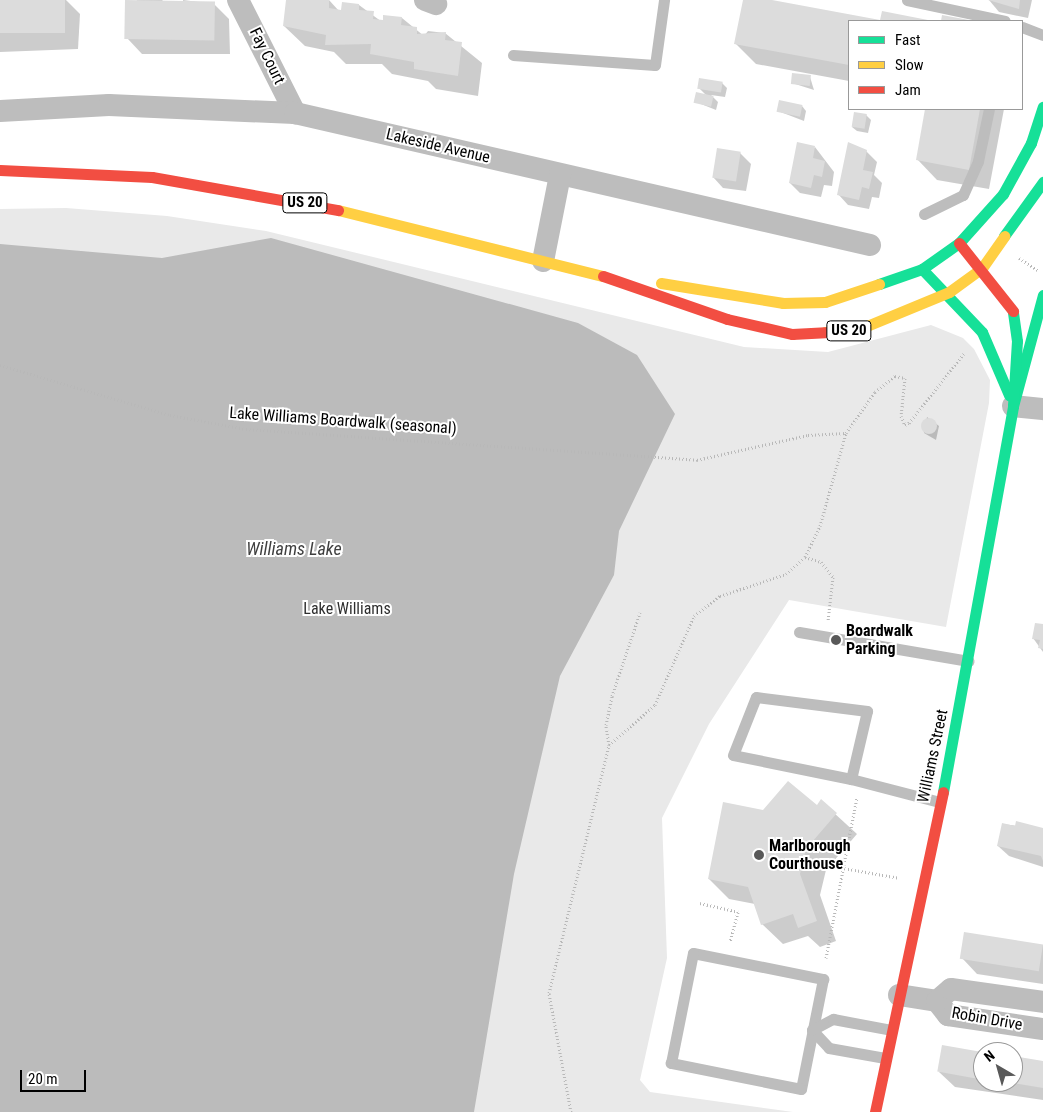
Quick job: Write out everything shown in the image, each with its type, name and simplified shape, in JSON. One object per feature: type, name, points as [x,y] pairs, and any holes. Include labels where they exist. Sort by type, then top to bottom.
[{"type":"main road","name":"US 20","points":[[603,276],[800,303],[825,302],[922,269],[959,243],[1003,194],[1031,142],[1043,107]]},
{"type":"main road","name":"US 20","points":[[0,170],[99,173],[208,185],[322,206],[603,276],[727,319],[792,334],[858,330],[949,292],[982,268],[1043,182]]},
{"type":"main road","name":"Williams Street","points":[[875,1112],[968,661],[1013,406],[1017,341],[1012,307],[982,268],[959,243]]},
{"type":"main road","points":[[922,269],[949,292],[982,332],[1013,406]]},
{"type":"main road","points":[[1013,406],[1043,295]]},
{"type":"street","name":"Fay Court","points":[[238,0],[295,113]]},
{"type":"street","name":"Lakeside Avenue","points":[[0,111],[109,105],[295,113],[870,245]]},
{"type":"street","points":[[543,260],[560,175]]},
{"type":"street","points":[[1013,406],[1043,409]]},
{"type":"street","name":"Robin Drive","points":[[937,1000],[951,989],[1043,1002]]},
{"type":"street","name":"Robin Drive","points":[[898,994],[937,1000],[948,1015],[1043,1029]]},
{"type":"lane","points":[[513,55],[655,65],[664,0]]},
{"type":"lane","points":[[907,0],[1000,20]]},
{"type":"lane","points":[[1023,27],[1043,35]]},
{"type":"lane","points":[[924,214],[963,195],[978,161],[989,110]]},
{"type":"lane","points":[[799,632],[968,661]]},
{"type":"lane","points":[[856,781],[866,711],[756,697],[733,755],[856,781],[940,802]]},
{"type":"lane","points":[[693,953],[823,979],[812,1030],[801,1089],[671,1063],[693,953]]},
{"type":"lane","points":[[812,1030],[833,1019],[891,1030]]},
{"type":"lane","points":[[812,1030],[829,1048],[886,1058]]},
{"type":"path","points":[[1017,257],[1039,271]]},
{"type":"path","points":[[609,745],[655,705],[694,616],[720,596],[786,574],[805,557],[820,526],[846,433],[875,392],[895,376],[905,378],[901,416],[905,425],[910,424],[969,348]]},
{"type":"path","name":"Lake Williams Boardwalk (seasonal)","points":[[0,365],[170,415],[246,429],[697,460],[808,435],[846,433]]},
{"type":"path","points":[[805,557],[821,562],[833,577],[825,636]]},
{"type":"path","points":[[570,1112],[549,993],[609,745],[606,725],[612,696],[640,613]]},
{"type":"path","points":[[826,958],[844,867],[856,781]]},
{"type":"path","points":[[803,861],[899,878]]},
{"type":"path","points":[[700,903],[738,912],[730,942]]},
{"type":"green space","name":"Williams Lake","points":[[66,208],[167,216],[266,231],[744,347],[828,352],[931,325],[963,338],[974,349],[990,380],[989,403],[946,627],[789,600],[709,724],[662,818],[667,958],[640,1080],[650,1092],[793,1112],[0,1112],[0,209]]},
{"type":"water","name":"Williams Lake","points":[[271,238],[578,323],[637,355],[675,414],[619,531],[614,575],[560,676],[514,874],[474,1112],[0,1112],[0,244],[162,258]]},
{"type":"building","points":[[0,0],[65,0],[65,33],[0,33]]},
{"type":"building","points":[[125,0],[215,2],[214,41],[124,39]]},
{"type":"building","points":[[286,0],[329,0],[329,8],[341,10],[342,2],[359,4],[359,10],[374,11],[373,19],[383,20],[383,15],[402,17],[401,25],[417,27],[417,34],[446,32],[445,40],[462,42],[458,76],[414,69],[414,62],[370,54],[371,44],[325,45],[326,35],[283,26]]},
{"type":"building","points":[[743,0],[772,0],[880,20],[848,20],[848,65],[734,44]]},
{"type":"building","points":[[988,0],[1020,0],[1019,9]]},
{"type":"building","points":[[882,11],[928,20],[880,20]]},
{"type":"building","points":[[942,15],[969,20],[941,20]]},
{"type":"building","points":[[792,73],[811,75],[810,86],[791,84]]},
{"type":"building","points":[[699,78],[723,82],[721,93],[697,89]]},
{"type":"building","points":[[696,92],[714,96],[711,107],[694,103]]},
{"type":"building","points":[[779,100],[802,105],[800,117],[777,112]]},
{"type":"building","points":[[925,110],[980,110],[969,170],[916,160]]},
{"type":"building","points":[[854,112],[867,114],[864,129],[852,127]]},
{"type":"building","points":[[797,142],[815,146],[813,158],[825,161],[822,177],[814,175],[811,188],[789,183]]},
{"type":"building","points":[[848,142],[867,150],[863,170],[873,172],[869,189],[862,187],[859,200],[837,195]]},
{"type":"building","points":[[717,148],[741,152],[736,181],[712,178]]},
{"type":"building","points":[[926,418],[932,418],[937,423],[935,432],[926,434],[921,429],[921,423]]},
{"type":"building","points":[[1035,623],[1043,624],[1043,649],[1038,648],[1040,640],[1032,639]]},
{"type":"building","name":"Marlborough Courthouse","points":[[788,781],[817,805],[821,799],[837,813],[806,849],[800,874],[817,921],[798,928],[793,914],[761,925],[748,887],[708,879],[723,802],[763,810]]},
{"type":"building","points":[[1016,821],[1043,828],[1043,861],[1041,856],[997,846],[1002,823],[1015,826]]},
{"type":"building","points":[[964,932],[1043,945],[1039,971],[960,959]]},
{"type":"building","points":[[942,1045],[973,1050],[973,1078],[937,1072]]},
{"type":"building","points":[[1023,1058],[1043,1061],[1043,1088],[1023,1085]]},
{"type":"traffic: fast","points":[[879,284],[922,269],[959,243],[1003,194],[1031,143],[1043,107]]},
{"type":"traffic: fast","points":[[1004,236],[1043,182]]},
{"type":"traffic: fast","points":[[922,269],[982,332],[1009,395]]},
{"type":"traffic: fast","points":[[1013,406],[1043,295]]},
{"type":"traffic: fast","points":[[943,792],[1013,406],[1017,341],[1013,311]]},
{"type":"traffic: slow","points":[[338,210],[603,276]]},
{"type":"traffic: slow","points":[[825,332],[857,330],[949,292],[982,268],[1004,236]]},
{"type":"traffic: slow","points":[[661,283],[783,303],[825,302],[879,284]]},
{"type":"traffic: jam","points":[[0,170],[152,177],[338,210]]},
{"type":"traffic: jam","points":[[959,243],[1013,311]]},
{"type":"traffic: jam","points":[[603,276],[727,319],[792,334],[825,332]]},
{"type":"traffic: jam","points":[[875,1112],[943,792]]},
{"type":"place","name":"Boardwalk Parking","points":[[836,640]]},
{"type":"place","name":"Marlborough Courthouse","points":[[759,855]]},
{"type":"park label","name":"Lake Williams","points":[[347,609]]}]
